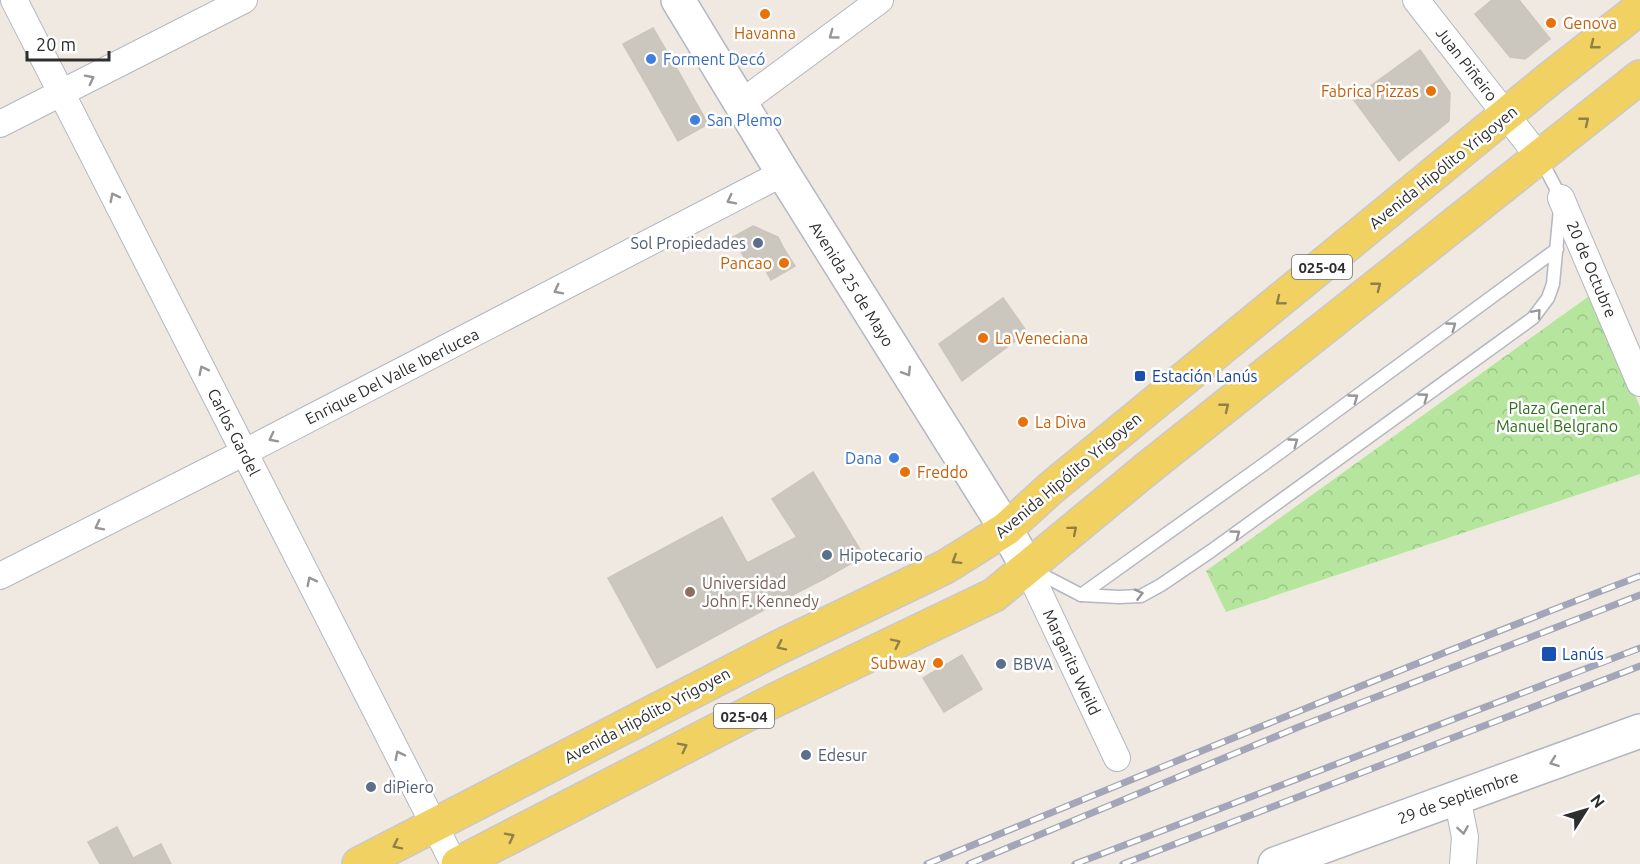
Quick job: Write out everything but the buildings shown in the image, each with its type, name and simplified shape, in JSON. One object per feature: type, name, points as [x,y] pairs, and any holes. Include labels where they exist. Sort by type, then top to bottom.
[{"type":"main road","name":"Avenida 25 de Mayo","points":[[678,0],[1028,567]]},
{"type":"main road","name":"Avenida Hipólito Yrigoyen","points":[[359,864],[777,648],[945,567],[1006,529],[1060,480],[1640,8]]},
{"type":"main road","name":"025-04","points":[[458,864],[773,700],[994,595],[1149,467],[1640,76]]},
{"type":"main road","name":"29 de Septiembre","points":[[1275,864],[1640,731]]},
{"type":"street","name":"Carlos Gardel","points":[[14,0],[454,864]]},
{"type":"street","points":[[0,124],[244,0]]},
{"type":"street","points":[[741,103],[880,0]]},
{"type":"street","name":"Juan Piñeiro","points":[[1416,0],[1539,157]]},
{"type":"street","name":"Enrique Del Valle Iberlucea","points":[[0,576],[245,452],[783,173]]},
{"type":"street","name":"20 de Octubre","points":[[1561,198],[1640,383]]},
{"type":"street","name":"Margarita Weild","points":[[1028,567],[1118,758]]},
{"type":"street","points":[[1457,797],[1465,837],[1463,864]]},
{"type":"lane","name":"20 de Octubre","points":[[1539,157],[1561,198]]},
{"type":"lane","points":[[1028,567],[1081,595],[1141,596],[1211,552],[1533,318],[1548,298],[1553,284],[1561,198]]},
{"type":"lane","points":[[1081,595],[1557,249]]},
{"type":"green space","name":"Plaza General Manuel Belgrano","points":[[1592,294],[1640,407],[1640,474],[1226,612],[1206,571]]},
{"type":"railway","points":[[927,864],[1372,682],[1640,576]]},
{"type":"railway","points":[[969,864],[1301,726],[1640,595]]},
{"type":"railway","points":[[1075,864],[1640,648]]},
{"type":"railway","points":[[1123,864],[1640,666]]},
{"type":"place","name":"Havanna","points":[[765,14]]},
{"type":"place","name":"Genova","points":[[1551,23]]},
{"type":"place","name":"Forment Decó","points":[[651,59]]},
{"type":"place","name":"Fabrica Pizzas","points":[[1431,91]]},
{"type":"place","name":"San Plemo","points":[[695,120]]},
{"type":"place","name":"Sol Propiedades","points":[[758,243]]},
{"type":"place","name":"Pancao","points":[[784,263]]},
{"type":"place","name":"La Veneciana","points":[[983,338]]},
{"type":"place","name":"Estación Lanús","points":[[1140,376]]},
{"type":"place","name":"La Diva","points":[[1023,422]]},
{"type":"place","name":"Dana","points":[[894,458]]},
{"type":"place","name":"Freddo","points":[[905,472]]},
{"type":"place","name":"Hipotecario","points":[[827,555]]},
{"type":"place","name":"Universidad John F. Kennedy","points":[[690,592]]},
{"type":"place","name":"Lanús","points":[[1549,654]]},
{"type":"place","name":"Subway","points":[[938,663]]},
{"type":"place","name":"BBVA","points":[[1001,664]]},
{"type":"place","name":"Edesur","points":[[806,755]]},
{"type":"place","name":"diPiero","points":[[371,787]]}]
